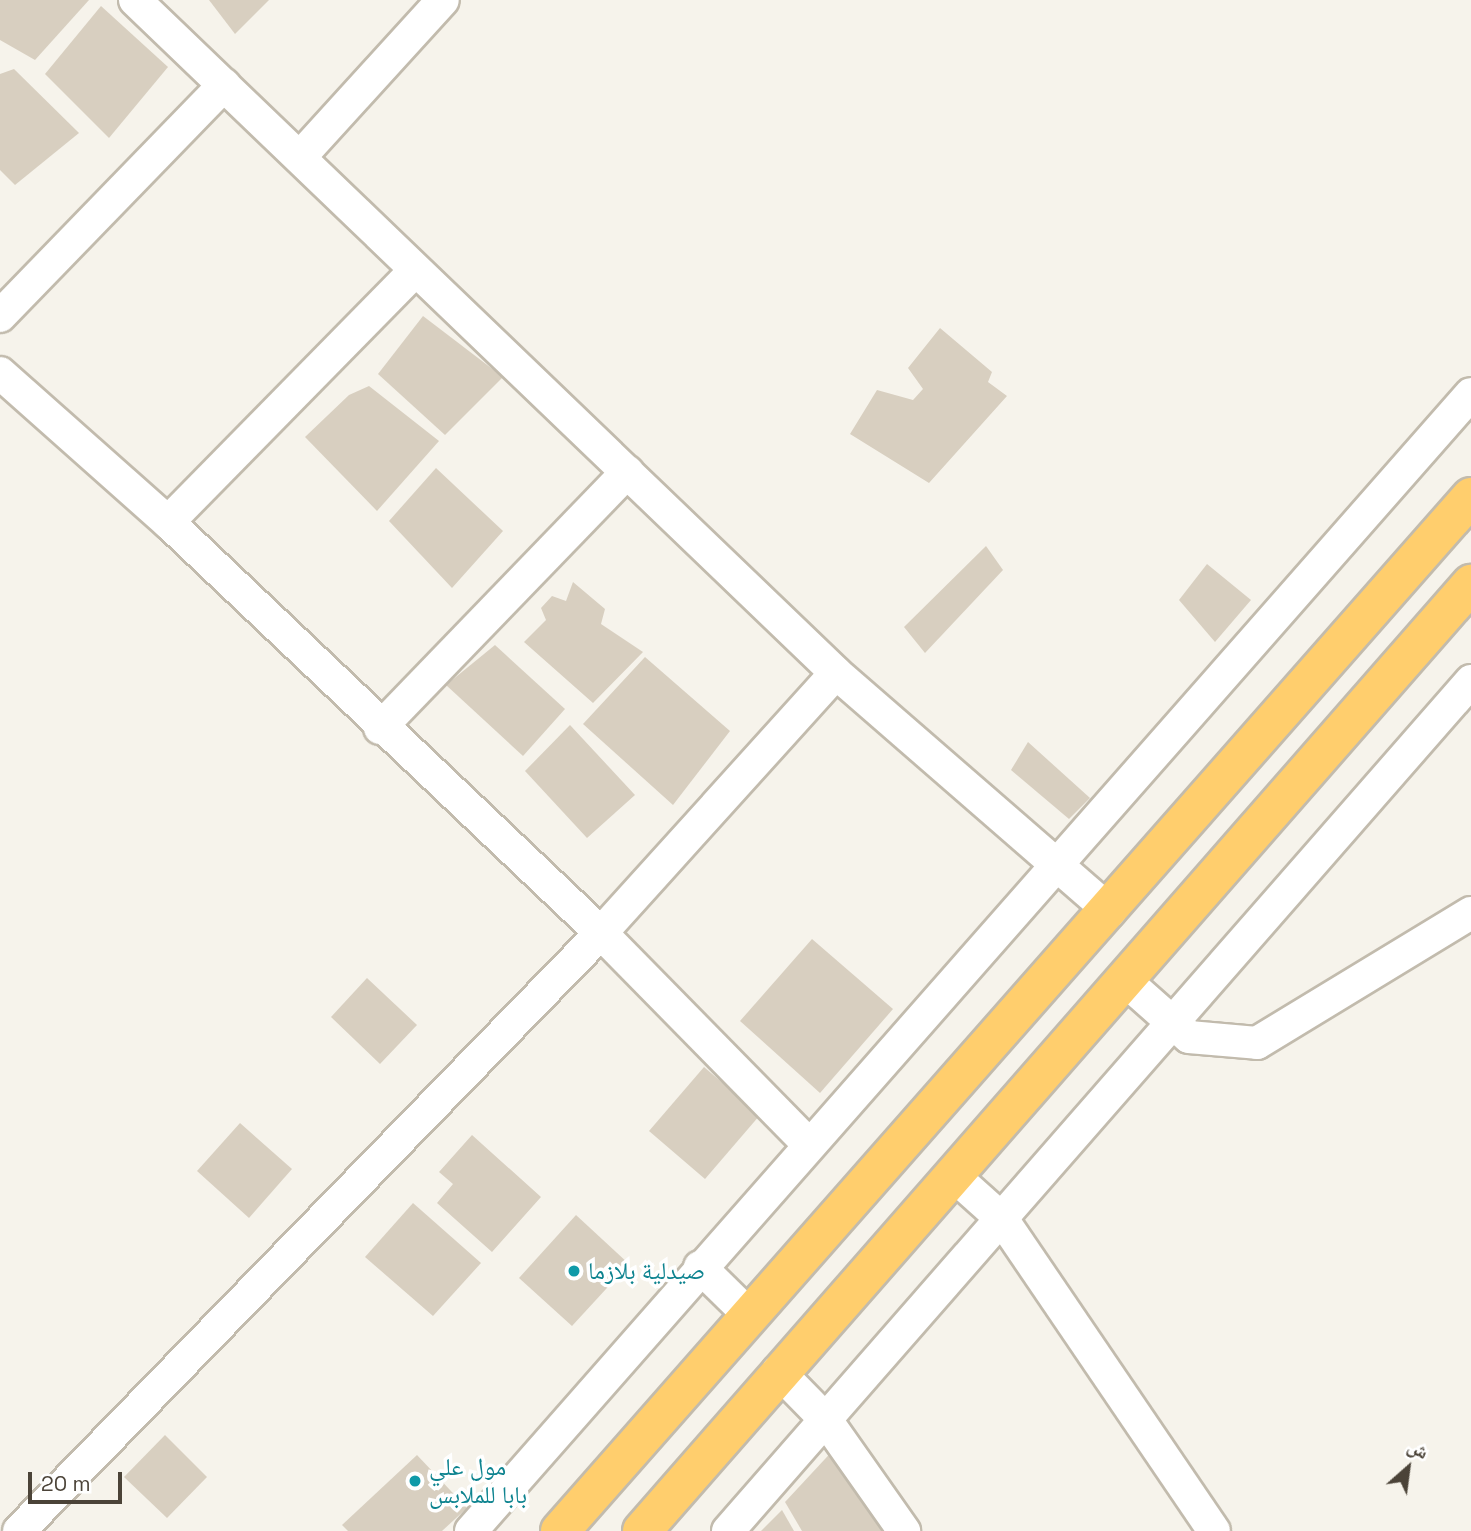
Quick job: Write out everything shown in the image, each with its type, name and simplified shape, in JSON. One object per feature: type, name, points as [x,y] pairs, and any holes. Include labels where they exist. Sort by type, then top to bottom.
[{"type":"highway","points":[[560,1531],[1110,911],[1471,497]]},
{"type":"highway","points":[[642,1531],[778,1371],[1128,983],[1471,584]]},
{"type":"street","points":[[135,0],[836,673],[1110,911]]},
{"type":"street","points":[[300,157],[443,0]]},
{"type":"street","points":[[0,316],[224,85]]},
{"type":"street","points":[[168,522],[415,271]]},
{"type":"street","points":[[0,373],[168,522],[380,729],[601,933],[808,1144]]},
{"type":"street","points":[[471,1531],[1056,862],[1471,394]]},
{"type":"street","points":[[380,729],[628,472]]},
{"type":"street","points":[[19,1531],[601,933],[836,673]]},
{"type":"street","points":[[728,1531],[1173,1027],[1471,681]]},
{"type":"street","points":[[1128,983],[1173,1027],[1236,1045],[1257,1043],[1471,913]]},
{"type":"street","points":[[954,1176],[1002,1219],[1214,1531]]},
{"type":"street","points":[[700,1268],[750,1317]]},
{"type":"street","points":[[778,1371],[826,1420],[904,1531]]},
{"type":"building","points":[[0,0],[89,0],[35,60],[0,40]]},
{"type":"building","points":[[209,0],[269,0],[235,34]]},
{"type":"building","points":[[101,6],[168,67],[109,138],[45,74]]},
{"type":"building","points":[[14,69],[79,133],[15,185],[0,170],[0,74]]},
{"type":"building","points":[[423,316],[503,377],[445,435],[378,374]]},
{"type":"building","points":[[940,328],[992,372],[988,382],[1007,396],[929,483],[850,434],[877,390],[913,400],[923,389],[908,368]]},
{"type":"building","points":[[369,386],[439,441],[377,511],[305,437],[349,395]]},
{"type":"building","points":[[436,468],[503,531],[452,588],[389,521]]},
{"type":"building","points":[[986,546],[1003,570],[925,653],[904,627]]},
{"type":"building","points":[[1207,564],[1251,600],[1215,642],[1179,600]]},
{"type":"building","points":[[573,582],[605,609],[601,624],[643,652],[593,703],[524,642],[546,620],[541,608],[552,596],[566,601]]},
{"type":"building","points":[[495,645],[565,709],[523,756],[446,685]]},
{"type":"building","points":[[645,657],[730,731],[673,805],[583,724]]},
{"type":"building","points":[[570,725],[635,795],[587,838],[525,771]]},
{"type":"building","points":[[1028,742],[1090,798],[1069,819],[1011,770]]},
{"type":"building","points":[[812,939],[893,1009],[820,1093],[740,1021]]},
{"type":"building","points":[[367,978],[417,1025],[380,1064],[331,1017]]},
{"type":"building","points":[[704,1067],[760,1115],[705,1179],[649,1131]]},
{"type":"building","points":[[240,1123],[292,1169],[249,1218],[197,1171]]},
{"type":"building","points":[[472,1135],[541,1197],[492,1252],[437,1203],[453,1184],[439,1172]]},
{"type":"building","points":[[413,1203],[481,1263],[433,1316],[365,1257]]},
{"type":"building","name":"صيدلية بلازما","points":[[576,1215],[629,1264],[572,1326],[519,1278]]},
{"type":"building","points":[[165,1435],[207,1477],[167,1518],[124,1477]]},
{"type":"building","points":[[838,1445],[888,1531],[802,1531],[785,1502]]},
{"type":"building","name":"مول علي بابا للملابس","points":[[417,1455],[467,1508],[442,1531],[348,1531],[342,1525]]},
{"type":"building","points":[[782,1510],[794,1531],[761,1531]]},
{"type":"place","name":"صيدلية بلازما","points":[[574,1271]]},
{"type":"place","name":"مول علي بابا للملابس","points":[[415,1481]]}]
